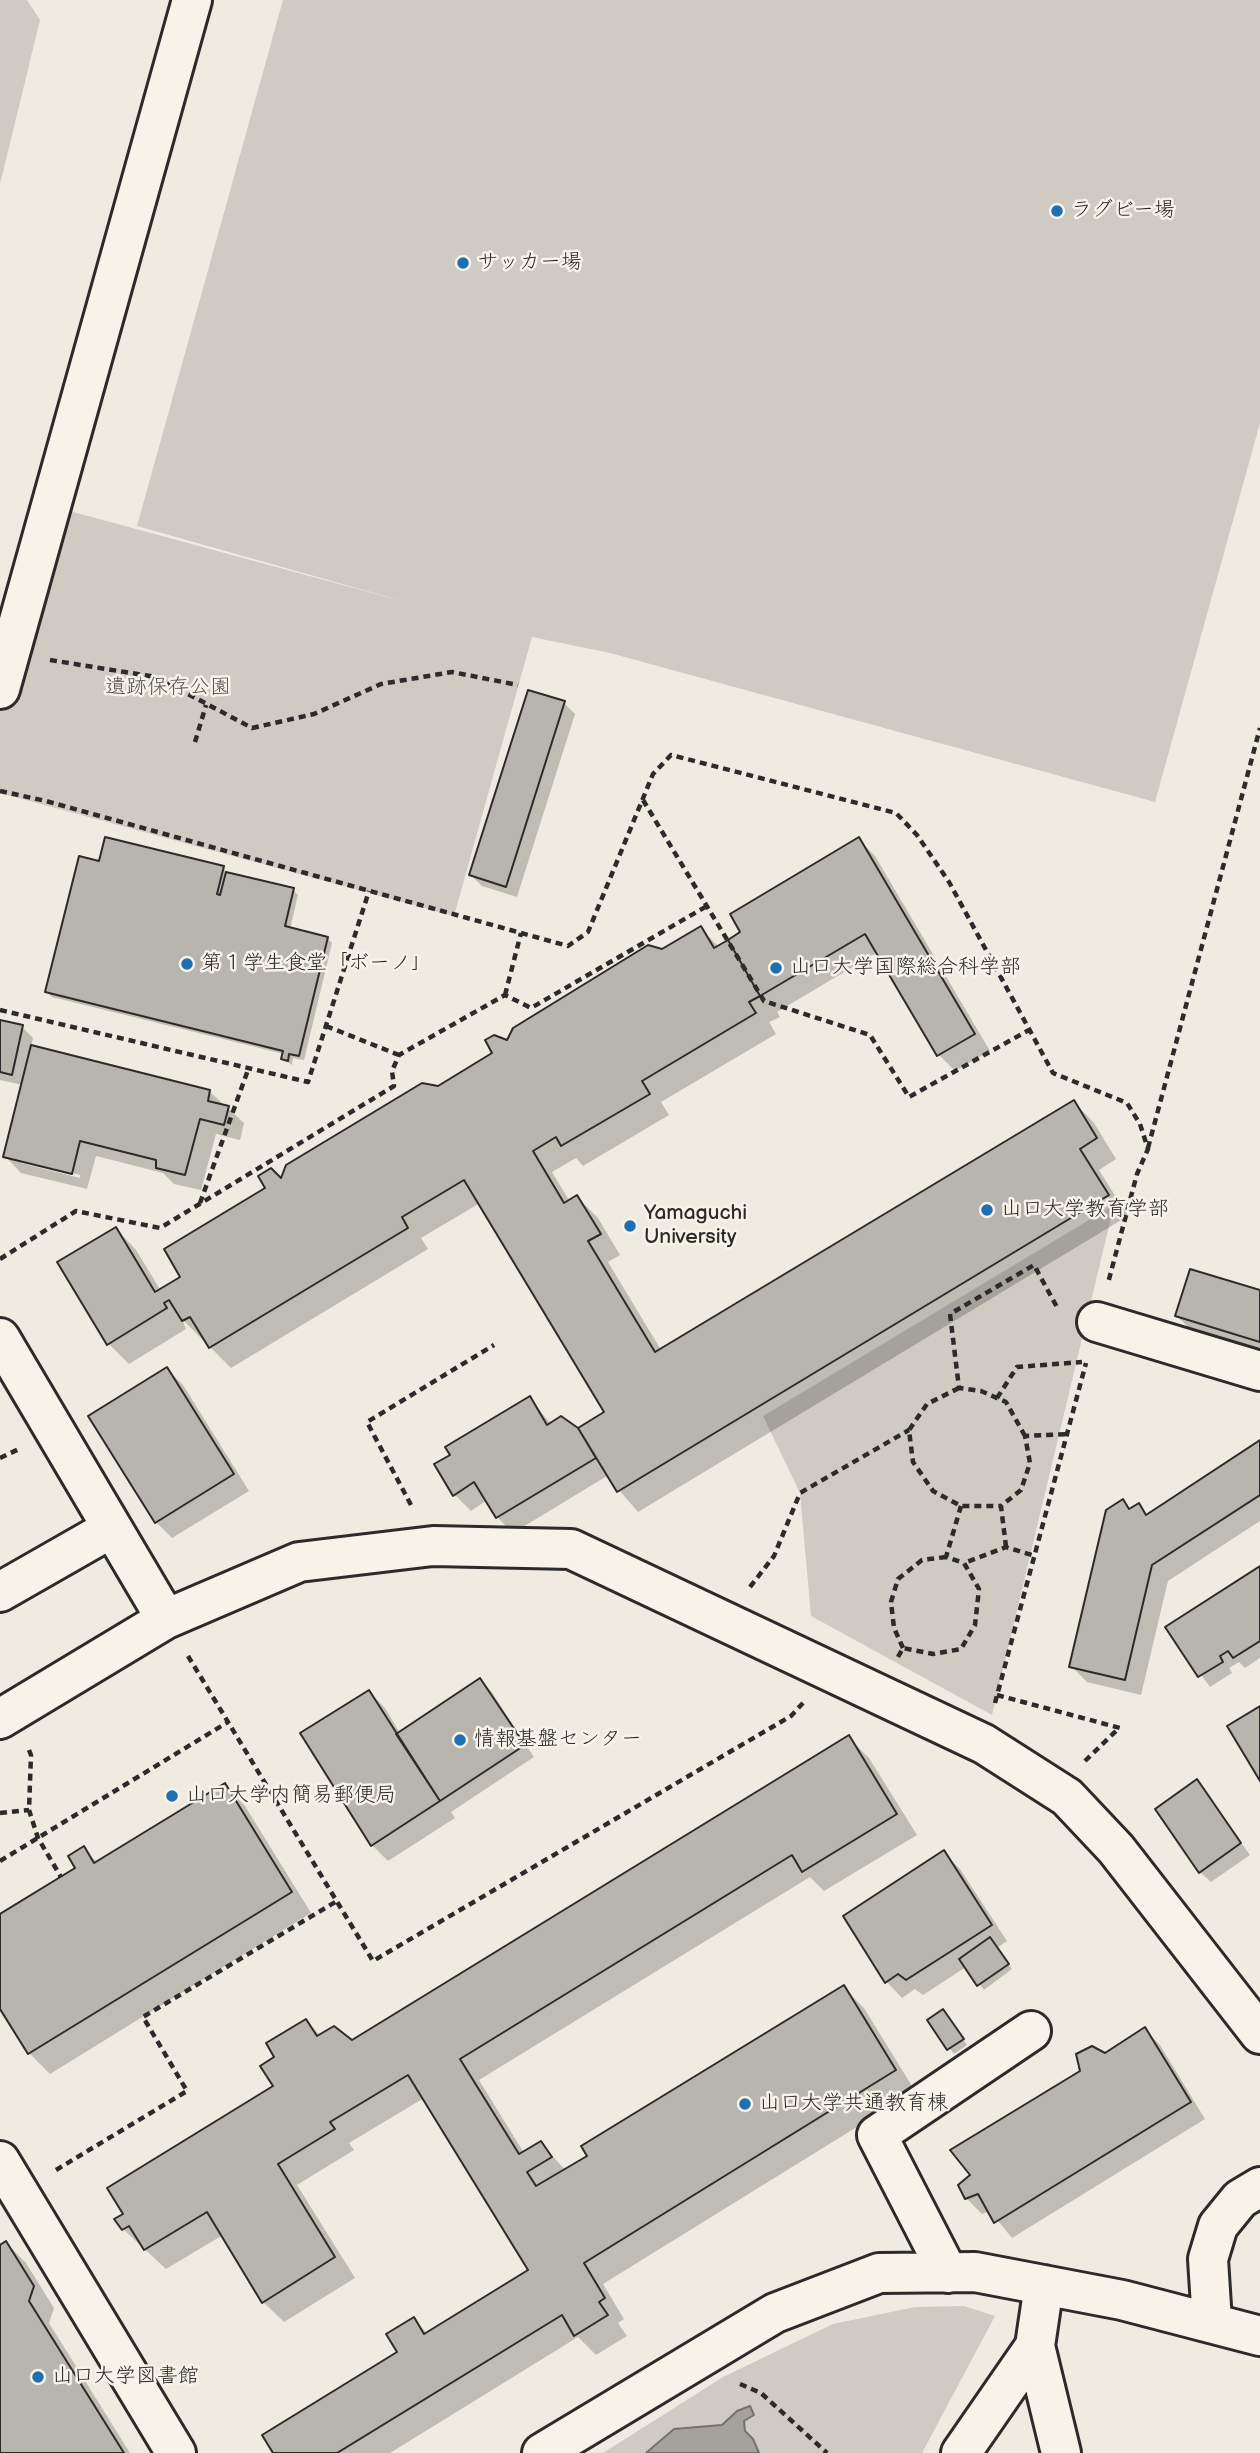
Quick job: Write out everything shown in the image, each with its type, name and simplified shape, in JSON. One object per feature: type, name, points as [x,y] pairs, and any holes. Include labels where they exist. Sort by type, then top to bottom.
[{"type":"lane","points":[[0,689],[192,0]]},
{"type":"lane","points":[[1088,1336],[1260,1371]]},
{"type":"lane","points":[[0,1338],[166,1619]]},
{"type":"lane","points":[[0,1592],[112,1528]]},
{"type":"lane","points":[[4,1716],[166,1619],[299,1562],[433,1546],[571,1549],[984,1744],[1055,1789],[1116,1849],[1260,2034]]},
{"type":"lane","points":[[948,2273],[877,2135],[1031,2031]]},
{"type":"lane","points":[[7,2176],[176,2453]]},
{"type":"lane","points":[[1212,2322],[1208,2259],[1218,2226],[1240,2199],[1260,2188]]},
{"type":"lane","points":[[541,2453],[775,2313],[878,2273],[975,2272],[1044,2284],[1212,2322],[1260,2336]]},
{"type":"lane","points":[[1044,2284],[1035,2346],[1061,2453]]},
{"type":"lane","points":[[961,2453],[1035,2346]]},
{"type":"path","points":[[14,638],[48,659],[156,677],[251,728],[314,714],[381,684],[452,672],[518,685]]},
{"type":"path","points":[[195,742],[206,705]]},
{"type":"path","points":[[984,1744],[1087,1362],[1088,1336],[1137,1174],[1148,1149],[1260,729]]},
{"type":"path","points":[[0,791],[46,801],[568,946],[588,932],[653,774],[671,755],[896,813],[917,835],[949,882],[1053,1073],[1127,1103],[1140,1124],[1148,1149]]},
{"type":"path","points":[[643,800],[764,1001],[870,1035],[909,1097],[1029,1030]]},
{"type":"path","points":[[0,1010],[308,1083],[369,891]]},
{"type":"path","points":[[505,995],[531,1007],[707,906]]},
{"type":"path","points":[[0,1259],[76,1211],[160,1227],[394,1086],[392,1071],[400,1055],[505,995],[521,933]]},
{"type":"path","points":[[326,1026],[400,1055]]},
{"type":"path","points":[[200,1203],[248,1070]]},
{"type":"path","points":[[959,1388],[950,1314],[1034,1265],[1060,1314]]},
{"type":"path","points":[[433,1546],[367,1422],[494,1345]]},
{"type":"path","points":[[998,1398],[1017,1367],[1087,1362]]},
{"type":"path","points":[[724,1619],[774,1556],[800,1493],[909,1430],[927,1404],[959,1388],[981,1391],[1006,1402],[1025,1437],[1030,1463],[1021,1490],[1001,1506],[961,1506],[933,1492],[913,1462],[909,1430]]},
{"type":"path","points":[[1025,1437],[1068,1434]]},
{"type":"path","points":[[946,1557],[961,1506]]},
{"type":"path","points":[[1001,1506],[1006,1548]]},
{"type":"path","points":[[903,1648],[894,1628],[891,1602],[898,1578],[922,1560],[946,1557],[964,1563],[1006,1548],[1035,1556]]},
{"type":"path","points":[[903,1648],[933,1654],[961,1649],[975,1625],[979,1589],[964,1563]]},
{"type":"path","points":[[166,1619],[373,1961],[791,1716],[829,1671]]},
{"type":"path","points":[[876,1693],[903,1648]]},
{"type":"path","points":[[997,1695],[1120,1728]]},
{"type":"path","points":[[4,1716],[32,1755],[29,1810],[38,1838],[61,1877]]},
{"type":"path","points":[[0,1861],[228,1722]]},
{"type":"path","points":[[0,1812],[29,1810]]},
{"type":"path","points":[[7,2176],[187,2091],[143,2017],[337,1900]]},
{"type":"path","points":[[704,2356],[723,2377],[761,2393],[827,2453]]},
{"type":"green space","points":[[0,0],[27,0],[40,20],[0,184]]},
{"type":"green space","name":"遺跡保存公園","points":[[283,0],[1260,0],[1260,423],[1155,802],[610,653],[532,637],[454,916],[0,793],[0,692],[51,506],[413,604],[137,526]]},
{"type":"green space","points":[[1114,1205],[992,1715],[811,1616],[800,1493],[763,1416]]},
{"type":"green space","points":[[964,2306],[995,2316],[922,2453],[603,2453],[723,2377],[833,2324],[915,2307]]},
{"type":"shaded area","points":[[750,2406],[754,2415],[744,2421],[745,2431],[753,2439],[759,2453],[646,2453],[674,2429],[722,2425],[737,2411]]},
{"type":"building","points":[[528,690],[565,701],[506,887],[469,875]]},
{"type":"building","name":"第１学生食堂「ボーノ」","points":[[105,837],[224,866],[217,894],[220,895],[226,872],[294,888],[285,926],[328,937],[299,1056],[289,1054],[288,1061],[281,1059],[283,1051],[45,992],[79,856],[99,861]]},
{"type":"building","name":"山口大学国際総合科学部","points":[[859,837],[975,1034],[937,1056],[865,934],[760,996],[728,940],[740,932],[730,914]]},
{"type":"building","name":"山口大学教育学部","points":[[701,926],[714,948],[728,940],[760,996],[749,1002],[756,1013],[642,1081],[650,1094],[561,1146],[556,1137],[533,1151],[564,1203],[577,1195],[601,1234],[588,1241],[655,1352],[1074,1100],[1097,1138],[1080,1149],[1109,1195],[617,1492],[578,1428],[604,1412],[464,1180],[402,1217],[408,1228],[209,1348],[190,1317],[182,1321],[169,1300],[164,1303],[167,1308],[107,1345],[57,1262],[116,1227],[155,1292],[180,1277],[164,1249],[265,1188],[258,1176],[271,1168],[281,1178],[286,1165],[422,1083],[438,1086],[492,1053],[485,1040],[494,1035],[507,1040],[513,1028],[648,945],[662,949]]},
{"type":"building","points":[[0,1020],[23,1025],[12,1075],[0,1072]]},
{"type":"building","points":[[31,1045],[210,1090],[208,1101],[229,1106],[224,1125],[200,1119],[185,1175],[156,1168],[156,1160],[80,1141],[72,1174],[3,1157]]},
{"type":"building","points":[[1190,1269],[1260,1290],[1260,1342],[1175,1316]]},
{"type":"building","points":[[167,1367],[234,1474],[155,1523],[88,1416]]},
{"type":"building","points":[[530,1396],[547,1425],[561,1416],[578,1428],[596,1458],[496,1518],[474,1482],[453,1496],[434,1464],[450,1455],[445,1447]]},
{"type":"building","points":[[1260,1440],[1260,1495],[1152,1565],[1125,1680],[1069,1667],[1106,1510],[1123,1499],[1129,1509],[1139,1503],[1146,1515]]},
{"type":"building","points":[[1260,1566],[1260,1641],[1233,1658],[1228,1651],[1220,1656],[1223,1662],[1198,1677],[1165,1627]]},
{"type":"building","name":"情報基盤センター","points":[[480,1678],[525,1745],[440,1801],[396,1734]]},
{"type":"building","points":[[369,1690],[440,1801],[371,1846],[300,1733]]},
{"type":"building","points":[[1260,1706],[1260,1781],[1227,1726]]},
{"type":"building","name":"山口大学共通教育棟","points":[[849,1735],[897,1814],[802,1872],[792,1855],[460,2059],[519,2154],[541,2141],[552,2157],[527,2172],[536,2186],[587,2156],[581,2146],[844,1985],[896,2070],[584,2263],[605,2298],[599,2302],[608,2315],[574,2336],[562,2315],[337,2453],[273,2453],[262,2435],[397,2352],[386,2334],[414,2317],[424,2334],[528,2270],[408,2075],[330,2122],[335,2129],[278,2164],[335,2257],[262,2303],[207,2212],[144,2250],[129,2226],[122,2230],[114,2219],[123,2214],[107,2188],[273,2086],[260,2066],[274,2057],[266,2043],[306,2019],[317,2036],[334,2026],[352,2040]]},
{"type":"building","points":[[1197,1779],[1241,1843],[1199,1873],[1155,1809]]},
{"type":"building","points":[[225,1783],[292,1892],[28,2054],[0,2009],[0,1914],[75,1868],[68,1856],[84,1846],[94,1863]]},
{"type":"building","points":[[944,1850],[992,1925],[906,1980],[898,1974],[885,1983],[843,1916]]},
{"type":"building","points":[[990,1937],[1009,1964],[977,1986],[959,1959]]},
{"type":"building","points":[[943,2009],[964,2039],[947,2050],[927,2020]]},
{"type":"building","points":[[1145,2027],[1191,2102],[994,2223],[978,2194],[965,2199],[958,2185],[970,2175],[950,2150],[1080,2071],[1076,2054],[1092,2046],[1105,2053]]},
{"type":"building","name":"山口大学図書館","points":[[6,2241],[34,2286],[29,2301],[124,2453],[0,2453],[0,2245]]},
{"type":"place","name":"ラグビー場","points":[[1057,211]]},
{"type":"place","name":"サッカー場","points":[[463,263]]},
{"type":"place","name":"第１学生食堂「ボーノ」","points":[[187,964]]},
{"type":"place","name":"山口大学国際総合科学部","points":[[776,968]]},
{"type":"place","name":"山口大学教育学部","points":[[987,1210]]},
{"type":"place","name":"Yamaguchi University","points":[[630,1226]]},
{"type":"place","name":"情報基盤センター","points":[[460,1740]]},
{"type":"place","name":"山口大学内簡易郵便局","points":[[172,1796]]},
{"type":"place","name":"山口大学共通教育棟","points":[[745,2104]]},
{"type":"place","name":"山口大学図書館","points":[[38,2377]]}]
